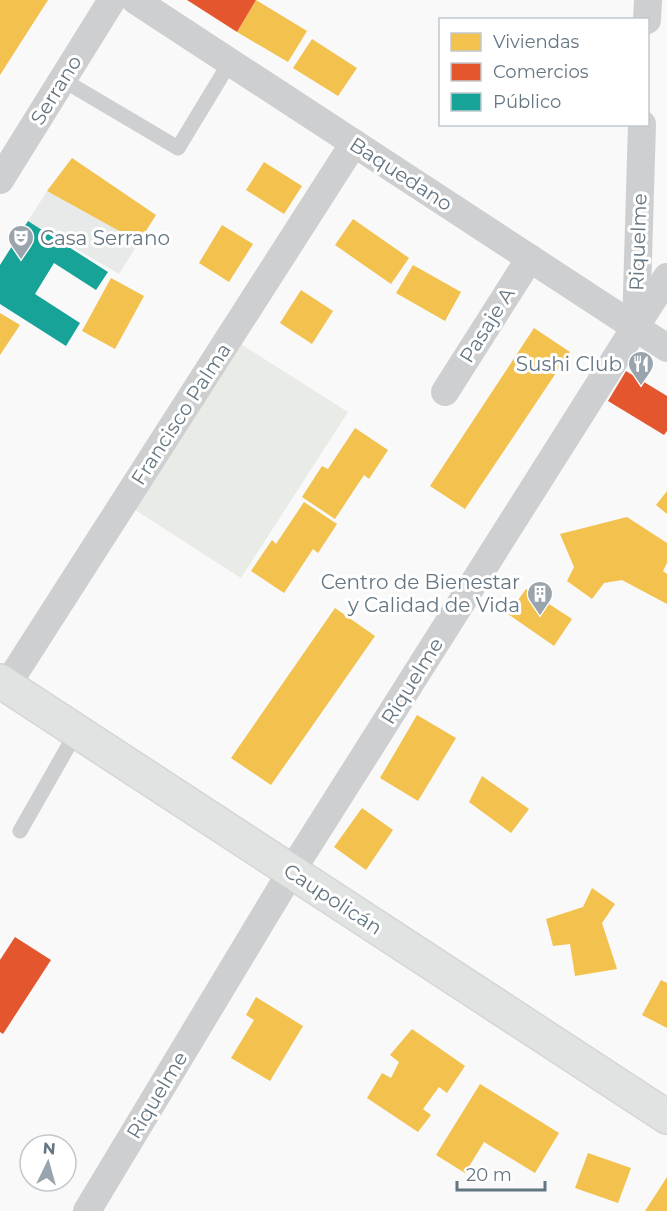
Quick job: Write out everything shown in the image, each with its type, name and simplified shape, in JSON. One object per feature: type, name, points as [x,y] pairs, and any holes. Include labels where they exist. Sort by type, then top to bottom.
[{"type":"street","name":"Serrano","points":[[0,180],[112,0]]},
{"type":"street","name":"Baquedano","points":[[135,0],[667,348]]},
{"type":"street","points":[[647,18],[648,0]]},
{"type":"street","name":"Riquelme","points":[[87,1211],[291,872],[636,328],[642,126]]},
{"type":"street","name":"Francisco Palma","points":[[3,683],[354,143]]},
{"type":"street","name":"Pasaje A","points":[[445,392],[530,258]]},
{"type":"street","points":[[636,328],[667,277]]},
{"type":"street","name":"Caupolicán","points":[[3,683],[667,1117]]},
{"type":"lane","points":[[63,80],[178,148],[230,62]]},
{"type":"lane","points":[[20,831],[76,731]]},
{"type":"shaded area","points":[[47,191],[139,242],[119,274],[28,221]]},
{"type":"shaded area","points":[[239,343],[348,412],[241,578],[132,508]]},
{"type":"building: Viviendas","points":[[0,0],[48,0],[0,75]]},
{"type":"building: Viviendas","points":[[256,0],[307,31],[288,62],[237,32]]},
{"type":"building: Viviendas","points":[[312,39],[357,68],[338,96],[293,68]]},
{"type":"building: Viviendas","points":[[72,158],[156,215],[139,242],[47,191]]},
{"type":"building: Viviendas","points":[[264,162],[302,186],[284,214],[246,190]]},
{"type":"building: Viviendas","points":[[353,219],[409,258],[391,284],[335,245]]},
{"type":"building: Viviendas","points":[[222,225],[253,244],[229,282],[199,263]]},
{"type":"building: Viviendas","points":[[413,265],[461,292],[445,321],[396,293]]},
{"type":"building: Viviendas","points":[[111,278],[144,296],[115,349],[82,331]]},
{"type":"building: Viviendas","points":[[301,290],[333,311],[312,344],[280,323]]},
{"type":"building: Viviendas","points":[[0,313],[20,325],[0,355]]},
{"type":"building: Viviendas","points":[[534,328],[570,352],[465,509],[430,486]]},
{"type":"building: Viviendas","points":[[355,428],[388,450],[369,479],[364,475],[335,519],[302,497],[322,466],[328,469]]},
{"type":"building: Viviendas","points":[[667,491],[667,514],[656,505]]},
{"type":"building: Viviendas","points":[[304,502],[337,524],[318,553],[313,549],[284,593],[251,571],[272,540],[276,544]]},
{"type":"building: Viviendas","points":[[627,517],[667,543],[667,563],[663,571],[667,574],[667,604],[622,580],[604,583],[592,599],[567,581],[574,567],[560,534]]},
{"type":"building: Viviendas","name":"Centro de Bienestar y Calidad de Vida","points":[[526,589],[572,619],[554,646],[508,614]]},
{"type":"building: Viviendas","points":[[335,608],[375,636],[271,785],[231,758]]},
{"type":"building: Viviendas","points":[[417,715],[456,738],[418,801],[380,778]]},
{"type":"building: Viviendas","points":[[482,776],[529,809],[511,833],[469,802]]},
{"type":"building: Viviendas","points":[[362,808],[393,830],[366,870],[334,847]]},
{"type":"building: Viviendas","points":[[592,888],[615,904],[602,923],[617,969],[575,976],[570,944],[553,946],[546,919],[583,907]]},
{"type":"building: Viviendas","points":[[661,980],[667,983],[667,1028],[642,1015]]},
{"type":"building: Viviendas","points":[[256,997],[303,1026],[270,1081],[231,1058],[254,1020],[246,1015]]},
{"type":"building: Viviendas","points":[[412,1029],[465,1066],[447,1093],[439,1087],[423,1109],[431,1115],[418,1132],[367,1098],[382,1073],[391,1078],[399,1062],[390,1055]]},
{"type":"building: Viviendas","points":[[480,1084],[559,1133],[535,1173],[484,1142],[465,1173],[436,1155]]},
{"type":"building: Viviendas","points":[[588,1153],[631,1168],[618,1203],[575,1188]]},
{"type":"building: Viviendas","points":[[667,1177],[667,1211],[645,1211]]},
{"type":"building: Comercios","points":[[187,0],[256,0],[237,32]]},
{"type":"building: Comercios","points":[[626,371],[667,396],[667,431],[664,435],[608,401]]},
{"type":"building: Comercios","points":[[15,937],[51,960],[3,1034],[0,1032],[0,960]]},
{"type":"building: Público","points":[[28,221],[108,272],[96,290],[54,263],[35,294],[80,323],[66,346],[0,304],[0,265]]},
{"type":"place","name":"Casa Serrano","points":[[21,261]]},
{"type":"place","name":"Sushi Club","points":[[641,387]]},
{"type":"place","name":"Centro de Bienestar y Calidad de Vida","points":[[540,617]]}]
